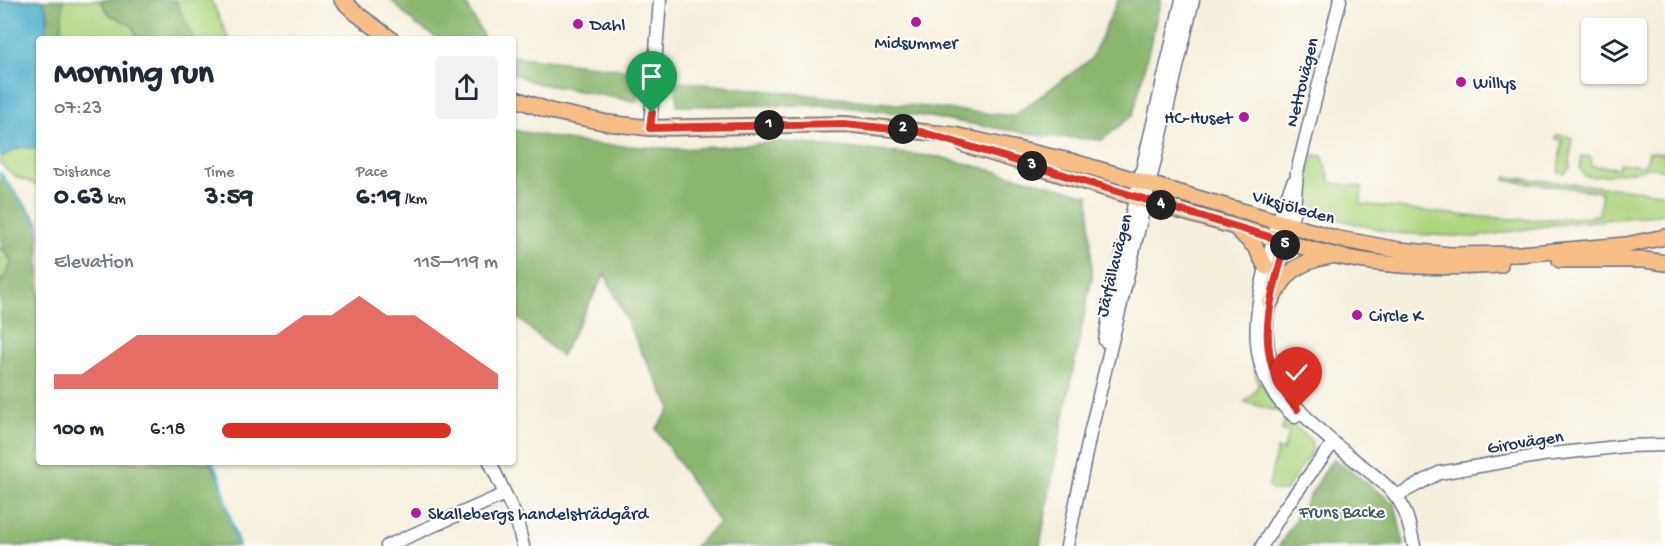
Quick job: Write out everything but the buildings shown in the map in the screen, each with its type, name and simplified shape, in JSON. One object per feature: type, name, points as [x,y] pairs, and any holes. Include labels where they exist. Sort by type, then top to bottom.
[{"type":"main road","points":[[342,0],[387,36]]},
{"type":"main road","name":"Viksjöleden","points":[[516,99],[550,111],[608,123],[650,128],[844,124],[954,135],[1001,144],[1145,182],[1368,245],[1459,255],[1520,254],[1626,245],[1665,237]]},
{"type":"main road","name":"Viksjöleden","points":[[921,132],[1280,240],[1336,255],[1390,264],[1452,267],[1576,259],[1634,251],[1665,255]]},
{"type":"main road","points":[[1234,226],[1256,248],[1266,267]]},
{"type":"main road","points":[[1270,303],[1283,280],[1296,267],[1313,260],[1336,255]]},
{"type":"main road","name":"Viksjöleden","points":[[1576,259],[1644,260],[1665,263]]},
{"type":"street","points":[[650,128],[660,0]]},
{"type":"street","name":"Järfällavägen","points":[[1145,182],[1182,0]]},
{"type":"street","name":"Järfällavägen","points":[[1067,546],[1090,434],[1111,302],[1141,199],[1193,0]]},
{"type":"street","name":"Nettovägen","points":[[1280,240],[1284,223],[1294,210],[1297,172],[1340,0]]},
{"type":"street","points":[[1280,240],[1266,267],[1256,315],[1258,352],[1273,391],[1291,414],[1312,432],[1333,443]]},
{"type":"street","points":[[1280,240],[1266,322],[1268,350],[1280,384],[1294,406],[1333,443],[1396,496],[1406,516],[1414,546]]},
{"type":"street","points":[[1262,546],[1284,509],[1333,443]]},
{"type":"street","name":"Girovägen","points":[[1396,496],[1439,473],[1543,455],[1626,446],[1665,445]]},
{"type":"street","points":[[491,465],[516,517],[523,546]]},
{"type":"street","points":[[387,546],[505,494]]},
{"type":"green space","points":[[0,0],[211,0],[228,36],[36,36],[36,185],[15,176],[0,164]]},
{"type":"green space","points":[[43,0],[63,0],[61,33],[63,36],[46,36],[48,15]]},
{"type":"green space","points":[[102,0],[172,0],[176,2],[193,36],[136,36],[133,26],[110,15],[101,2]]},
{"type":"green space","points":[[391,0],[464,0],[483,36],[434,36],[415,24]]},
{"type":"green space","points":[[1118,0],[1161,0],[1133,115],[1102,140],[1044,136],[923,116],[828,105],[677,106],[676,81],[1013,116],[1091,59]]},
{"type":"green space","points":[[516,56],[635,71],[638,102],[536,83],[516,75]]},
{"type":"green space","points":[[516,131],[589,144],[681,149],[783,142],[940,157],[1089,195],[1092,276],[1040,546],[695,546],[719,523],[656,429],[671,408],[605,274],[561,356],[516,317]]},
{"type":"green space","points":[[1557,135],[1572,137],[1570,167],[1565,173],[1558,172],[1562,140],[1556,139]]},
{"type":"green space","points":[[1649,152],[1665,154],[1665,170],[1652,168],[1594,177],[1585,176],[1580,168],[1582,156],[1591,157],[1591,166],[1618,168],[1619,163],[1645,166]]},
{"type":"green space","points":[[1313,155],[1322,156],[1331,183],[1362,187],[1361,204],[1528,220],[1599,215],[1602,192],[1505,180],[1506,177],[1661,193],[1665,197],[1665,214],[1553,225],[1475,237],[1394,233],[1324,216],[1307,207],[1305,184]]},
{"type":"green space","points":[[0,173],[36,218],[36,465],[211,465],[219,478],[239,546],[0,546],[0,285],[12,262],[0,240]]},
{"type":"green space","points":[[0,246],[12,262],[0,285]]},
{"type":"green space","points":[[1253,360],[1261,383],[1280,412],[1244,402],[1258,386]]},
{"type":"green space","points":[[1287,420],[1311,440],[1313,450],[1285,491],[1271,490],[1269,486],[1277,449],[1283,451],[1289,433],[1282,430]]},
{"type":"green space","name":"Fruns Backe","points":[[1333,458],[1395,504],[1404,546],[1279,546]]},
{"type":"water","points":[[0,0],[43,0],[48,14],[46,36],[36,36],[36,149],[22,147],[0,157]]},
{"type":"waterway","points":[[0,173],[36,222]]},
{"type":"waterway","points":[[213,465],[219,474],[237,546]]},
{"type":"place","name":"Midsummer","points":[[916,22]]},
{"type":"place","name":"Dahl","points":[[578,24]]},
{"type":"place","name":"Willys","points":[[1461,82]]},
{"type":"place","name":"HC-Huset","points":[[1244,117]]},
{"type":"place","name":"Circle K","points":[[1357,315]]},
{"type":"place","name":"Skallebergs handelsträdgård","points":[[416,513]]},
{"type":"route","points":[[652,113],[650,128],[844,124],[921,132],[1286,242],[1268,312],[1266,336],[1272,368],[1288,398],[1297,409]]}]
